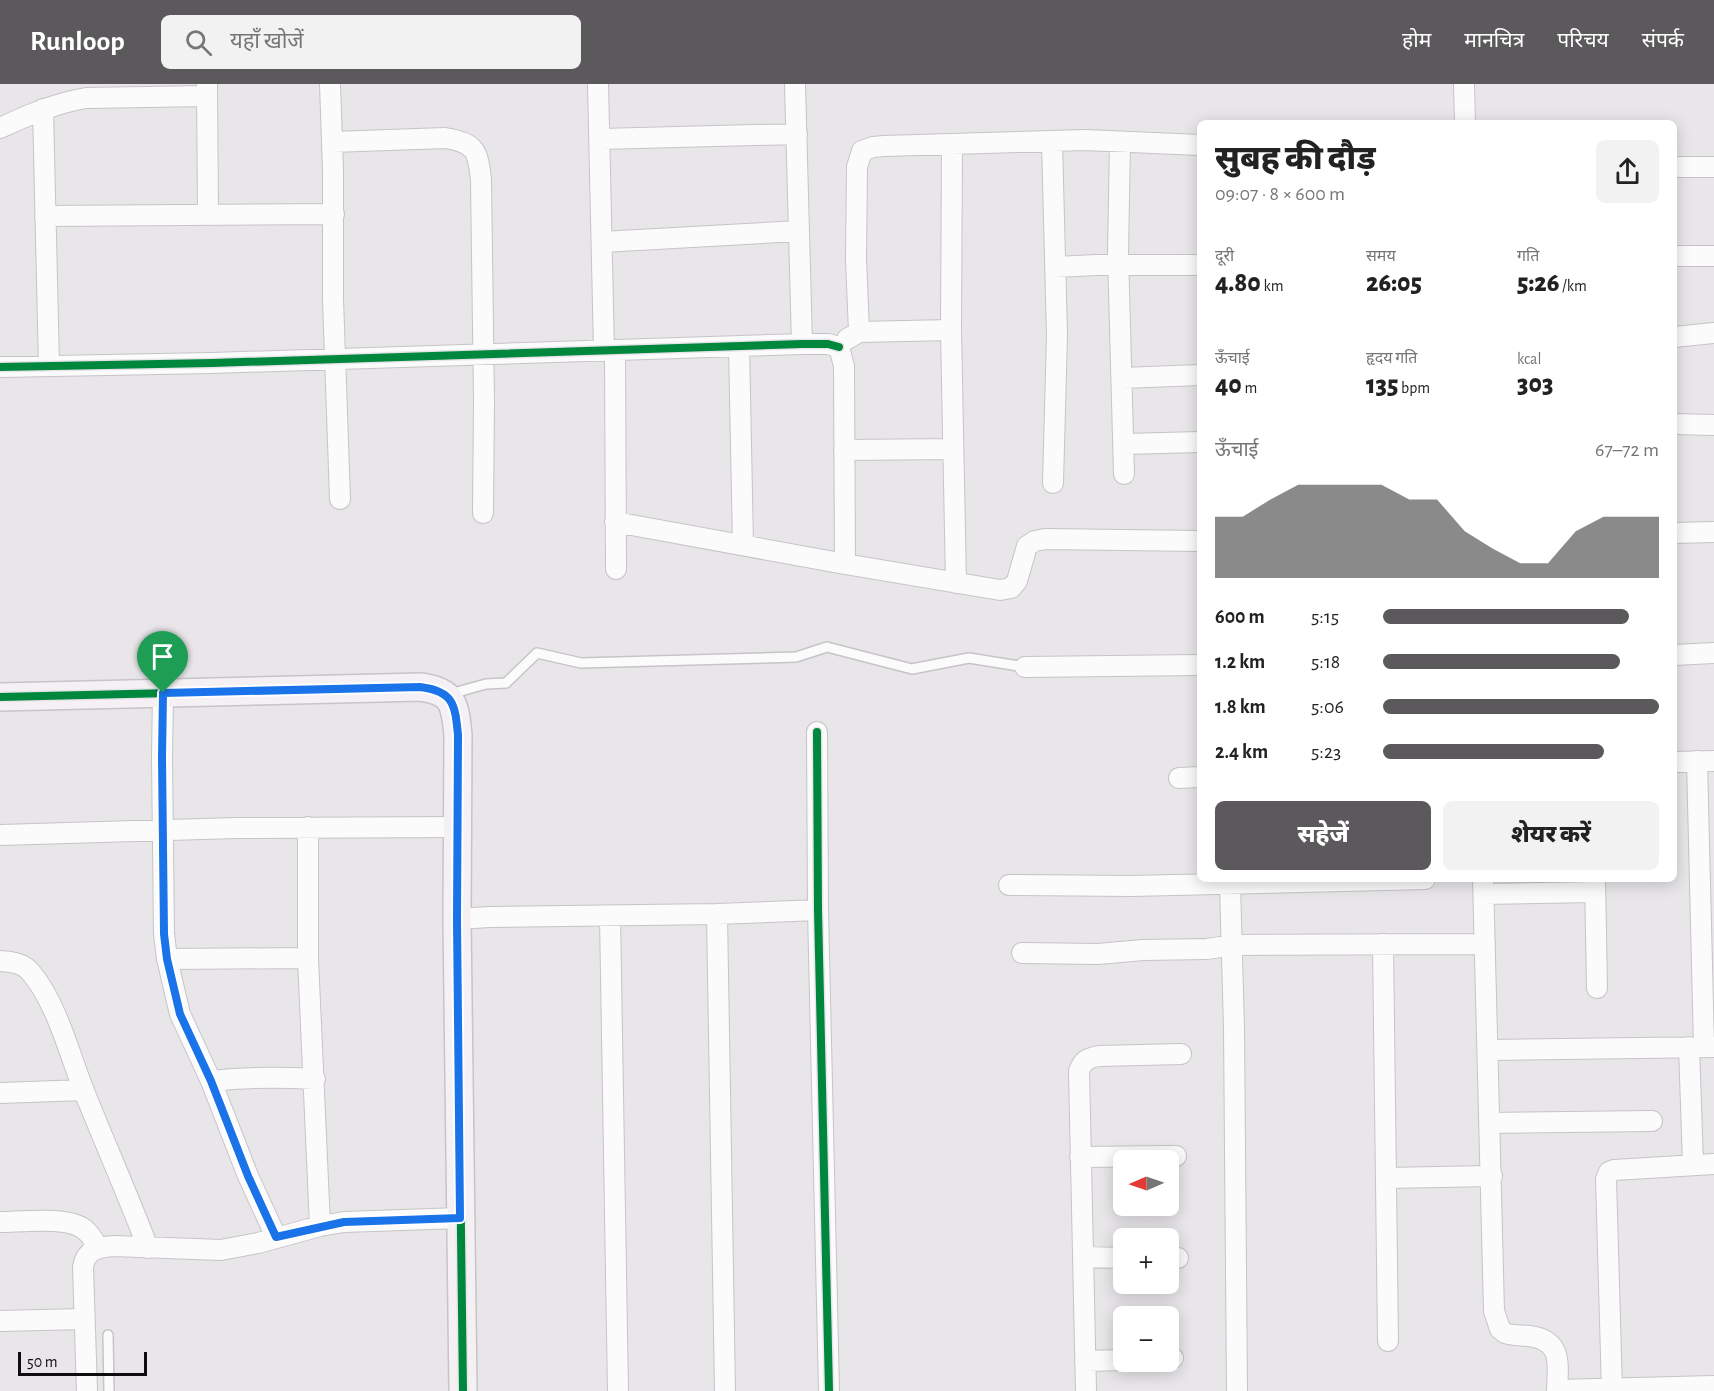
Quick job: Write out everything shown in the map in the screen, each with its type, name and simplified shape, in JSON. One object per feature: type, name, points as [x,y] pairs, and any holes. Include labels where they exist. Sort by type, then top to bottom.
[{"type":"street","points":[[330,84],[340,499]]},
{"type":"street","points":[[598,84],[602,242],[609,351],[616,568]]},
{"type":"street","points":[[795,84],[802,344]]},
{"type":"street","points":[[1464,84],[1464,120]]},
{"type":"street","points":[[0,128],[68,101],[207,90],[208,215]]},
{"type":"street","points":[[43,109],[49,366]]},
{"type":"street","points":[[600,139],[797,134]]},
{"type":"street","points":[[332,142],[445,138],[459,140],[471,147],[478,156],[481,180],[483,513]]},
{"type":"street","points":[[859,332],[856,259],[858,158],[862,151],[873,147],[1085,140],[1197,145]]},
{"type":"street","points":[[1052,142],[1057,335],[1053,483]]},
{"type":"street","points":[[1120,142],[1119,266],[1124,474]]},
{"type":"street","points":[[952,144],[951,330],[956,583]]},
{"type":"street","points":[[1677,167],[1714,167]]},
{"type":"street","points":[[45,216],[334,214]]},
{"type":"street","points":[[602,242],[798,231]]},
{"type":"street","points":[[1677,256],[1714,256]]},
{"type":"street","points":[[1055,267],[1197,265]]},
{"type":"street","points":[[839,347],[851,335],[859,332],[951,330]]},
{"type":"street","points":[[1677,337],[1714,333]]},
{"type":"street","points":[[0,368],[802,344],[828,344],[839,347]]},
{"type":"street","points":[[739,346],[743,544]]},
{"type":"street","points":[[839,347],[844,366],[845,564]]},
{"type":"street","points":[[1122,378],[1197,375]]},
{"type":"street","points":[[1677,424],[1714,425]]},
{"type":"street","points":[[1124,444],[1197,442]]},
{"type":"street","points":[[844,450],[953,448]]},
{"type":"street","points":[[615,522],[1000,590],[1011,588],[1017,581],[1027,546],[1035,541],[1045,539],[1197,541]]},
{"type":"street","points":[[1677,533],[1714,532]]},
{"type":"street","points":[[1677,655],[1714,654]]},
{"type":"street","points":[[1026,667],[1197,665]]},
{"type":"street","points":[[0,697],[420,687],[436,689],[447,695],[455,711],[458,735],[457,920],[463,1391]]},
{"type":"street","points":[[163,693],[164,934],[167,959],[180,1014],[211,1081],[248,1176],[276,1237]]},
{"type":"street","points":[[817,732],[818,910],[829,1391]]},
{"type":"street","points":[[1677,762],[1706,761],[1708,891],[1702,1047],[1693,1164]]},
{"type":"street","points":[[1179,778],[1197,777]]},
{"type":"street","points":[[0,835],[308,827],[458,826]]},
{"type":"street","points":[[308,827],[308,958],[320,1226]]},
{"type":"street","points":[[1009,885],[1090,886],[1268,882]]},
{"type":"street","points":[[1230,884],[1233,945],[1238,1391]]},
{"type":"street","points":[[1597,988],[1595,886],[1484,887],[1492,1176],[1492,1268],[1496,1321],[1505,1333],[1544,1339],[1552,1344],[1557,1356],[1557,1390],[1714,1386]]},
{"type":"street","points":[[457,920],[490,917],[717,914],[818,910]]},
{"type":"street","points":[[717,914],[724,1391]]},
{"type":"street","points":[[610,916],[618,1391]]},
{"type":"street","points":[[1383,944],[1388,1341]]},
{"type":"street","points":[[1022,953],[1098,954],[1143,950],[1207,949],[1233,945],[1485,944]]},
{"type":"street","points":[[167,959],[308,958]]},
{"type":"street","points":[[0,962],[23,965],[33,974],[56,1018],[148,1248]]},
{"type":"street","points":[[1489,1050],[1702,1047]]},
{"type":"street","points":[[1086,1391],[1079,1071],[1082,1063],[1088,1058],[1099,1056],[1181,1054]]},
{"type":"street","points":[[211,1081],[284,1077],[315,1079]]},
{"type":"street","points":[[0,1093],[84,1090]]},
{"type":"street","points":[[1489,1123],[1652,1121]]},
{"type":"street","points":[[1080,1157],[1113,1157]]},
{"type":"street","points":[[1612,1389],[1606,1179],[1609,1172],[1714,1164]]},
{"type":"street","points":[[1386,1178],[1492,1176]]},
{"type":"street","points":[[87,1391],[84,1260],[88,1253],[97,1247],[221,1250],[258,1243],[320,1226],[374,1220],[460,1218]]},
{"type":"street","points":[[0,1222],[68,1223],[82,1227],[97,1247]]},
{"type":"street","points":[[1083,1257],[1113,1257]]},
{"type":"street","points":[[0,1322],[84,1319]]},
{"type":"street","points":[[1085,1361],[1113,1360]]},
{"type":"lane","points":[[447,695],[486,684],[506,683],[537,653],[580,663],[796,657],[827,646],[912,669],[969,658],[1026,667]]},
{"type":"lane","points":[[108,1335],[109,1391]]},
{"type":"cycle path","points":[[0,367],[212,363],[802,344],[828,344],[839,347]]},
{"type":"cycle path","points":[[0,697],[420,687],[440,692],[451,701],[456,715],[458,735],[457,919],[463,1391]]},
{"type":"cycle path","points":[[817,732],[818,910],[829,1391]]},
{"type":"route","points":[[420,687],[436,689],[447,695],[455,711],[458,735],[460,1218],[344,1222],[276,1237],[248,1176],[211,1081],[180,1014],[167,959],[164,934],[163,693],[420,687]]}]
